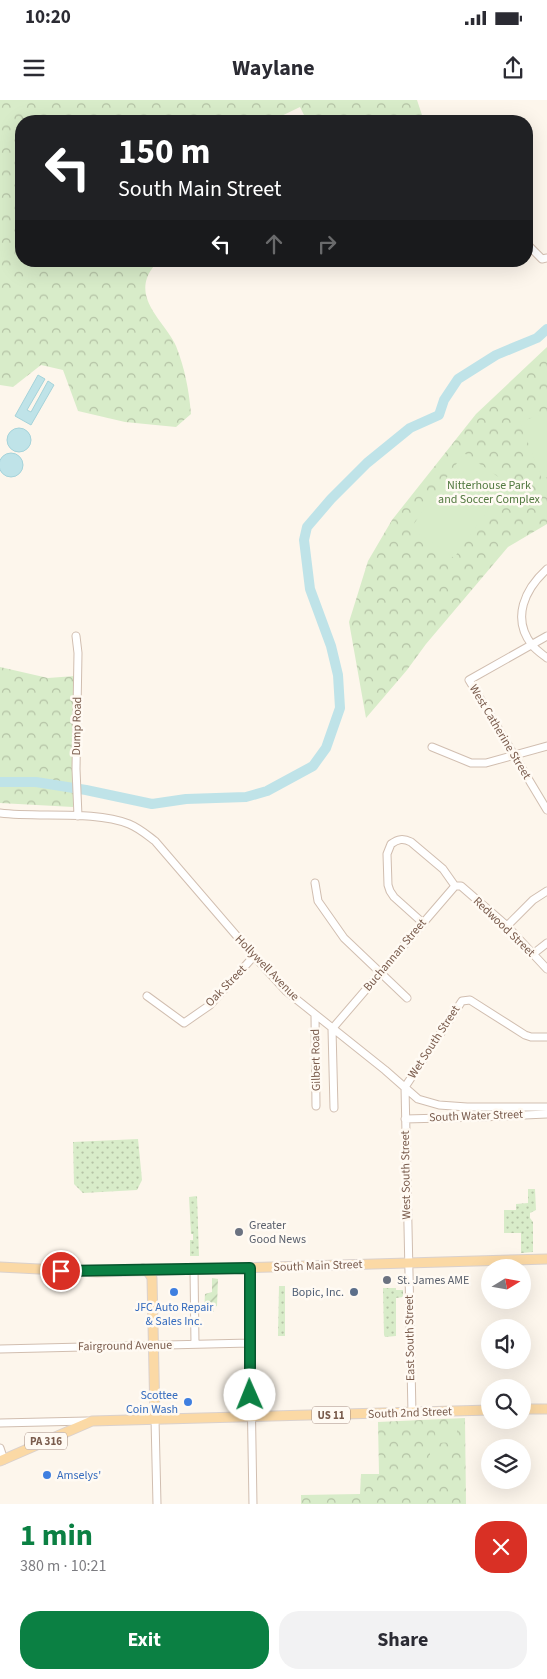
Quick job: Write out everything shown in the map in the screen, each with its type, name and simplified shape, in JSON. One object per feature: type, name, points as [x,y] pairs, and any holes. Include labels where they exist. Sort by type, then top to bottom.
[{"type":"main road","name":"South Main Street","points":[[0,1267],[77,1272],[547,1259]]},
{"type":"main road","points":[[143,1269],[152,1278]]},
{"type":"main road","points":[[155,1419],[152,1278],[154,1272],[158,1269]]},
{"type":"main road","points":[[531,1409],[547,1409]]},
{"type":"main road","name":"South 2nd Street","points":[[92,1421],[481,1410]]},
{"type":"main road","name":"PA 316","points":[[2,1461],[92,1421]]},
{"type":"street","points":[[533,250],[542,259],[547,258]]},
{"type":"street","points":[[547,563],[547,569],[529,589],[523,603],[522,616],[524,629],[532,645],[547,658]]},
{"type":"street","name":"Dump Road","points":[[76,636],[78,653],[76,769],[78,816]]},
{"type":"street","points":[[532,645],[547,636]]},
{"type":"street","name":"West Catherine Street","points":[[532,645],[469,680],[547,810]]},
{"type":"street","points":[[432,747],[471,763],[486,763],[547,746]]},
{"type":"street","name":"Hollywell Avenue","points":[[0,813],[106,818],[128,824],[149,836],[286,991],[418,1099],[438,1105],[467,1107],[547,1107]]},
{"type":"street","name":"Redwood Street","points":[[423,923],[394,897],[388,886],[388,849],[391,844],[400,840],[406,839],[411,842],[443,869],[458,886],[507,926],[547,969]]},
{"type":"street","points":[[315,883],[318,902],[331,922],[344,938],[407,998]]},
{"type":"street","name":"Buchannan Street","points":[[332,1029],[423,923],[458,886]]},
{"type":"street","points":[[507,926],[533,900],[547,891]]},
{"type":"street","points":[[534,954],[547,943]]},
{"type":"street","name":"Oak Street","points":[[148,996],[184,1023],[210,1005],[254,956]]},
{"type":"street","name":"Wet South Street","points":[[405,1087],[465,999],[470,1000],[525,1035],[547,1037]]},
{"type":"street","name":"Gilbert Road","points":[[315,1015],[316,1106]]},
{"type":"street","points":[[332,1029],[334,1108]]},
{"type":"street","name":"West South Street","points":[[405,1087],[408,1263]]},
{"type":"street","name":"South Water Street","points":[[405,1119],[547,1114]]},
{"type":"street","name":"East South Street","points":[[408,1263],[412,1413]]},
{"type":"street","points":[[250,1268],[253,1504]]},
{"type":"street","points":[[194,1269],[195,1344]]},
{"type":"street","name":"Fairground Avenue","points":[[0,1349],[250,1343]]},
{"type":"street","points":[[155,1419],[157,1504]]},
{"type":"street","name":"South 2nd Street","points":[[0,1423],[92,1421]]},
{"type":"street","points":[[0,1448],[2,1461]]},
{"type":"green space","points":[[0,100],[417,100],[422,115],[304,115],[300,107],[283,115],[15,115],[15,267],[153,267],[147,278],[146,297],[176,346],[188,388],[191,414],[176,427],[125,422],[78,411],[63,370],[41,365],[13,387],[0,385]]},
{"type":"green space","name":"Nitterhouse Park and Soccer Complex","points":[[547,347],[547,524],[508,547],[366,718],[349,622],[368,561],[392,520],[476,414]]},
{"type":"green space","points":[[547,412],[547,477],[542,479],[520,422]]},
{"type":"green space","points":[[464,453],[507,483],[454,558],[411,528]]},
{"type":"green space","points":[[0,667],[48,678],[75,676],[73,807],[0,803]]},
{"type":"green space","points":[[138,1139],[142,1180],[137,1190],[83,1193],[74,1184],[73,1142]]},
{"type":"green space","points":[[528,1189],[535,1189],[536,1210],[530,1213],[530,1218],[533,1222],[533,1252],[521,1253],[521,1233],[504,1233],[504,1210],[516,1210],[516,1204],[528,1203]]},
{"type":"green space","points":[[197,1196],[199,1256],[190,1256],[190,1240],[193,1240],[193,1234],[191,1234],[189,1197]]},
{"type":"green space","points":[[212,1278],[218,1279],[217,1306],[214,1307],[214,1312],[204,1312],[205,1294],[212,1292]]},
{"type":"green space","points":[[279,1286],[285,1286],[285,1336],[278,1336]]},
{"type":"green space","points":[[383,1288],[403,1290],[403,1297],[396,1298],[396,1336],[385,1337],[384,1335]]},
{"type":"green space","points":[[465,1418],[466,1504],[301,1504],[301,1495],[360,1494],[361,1474],[379,1474],[378,1422]]},
{"type":"green space","points":[[457,1430],[457,1442],[436,1443],[435,1431]]},
{"type":"green space","points":[[430,1451],[451,1451],[451,1463],[430,1463]]},
{"type":"water","points":[[38,375],[45,379],[27,410],[31,412],[48,381],[54,385],[31,425],[15,416]]},
{"type":"water","points":[[19,428],[24,429],[30,435],[30,445],[24,451],[19,452],[14,451],[8,445],[7,440],[8,435],[14,429]]},
{"type":"water","points":[[11,453],[19,457],[23,465],[19,473],[11,477],[3,473],[-1,465],[3,457]]},
{"type":"waterway","points":[[0,782],[36,782],[152,804],[186,799],[246,797],[267,791],[313,766],[326,748],[340,708],[338,675],[331,646],[310,589],[304,540],[307,527],[331,499],[367,463],[410,428],[439,415],[444,400],[458,379],[496,355],[537,338],[547,329]]},
{"type":"place","name":"Greater Good News","points":[[239,1232]]},
{"type":"place","name":"St. James AME","points":[[387,1280]]},
{"type":"place","name":"JFC Auto Repair & Sales Inc.","points":[[174,1292]]},
{"type":"place","name":"Bopic, Inc.","points":[[354,1292]]},
{"type":"place","name":"Scottee Coin Wash","points":[[188,1402]]},
{"type":"place","name":"Amselys'","points":[[47,1475]]},
{"type":"route","points":[[61,1271],[97,1272],[143,1269],[250,1268],[250,1395]]}]
